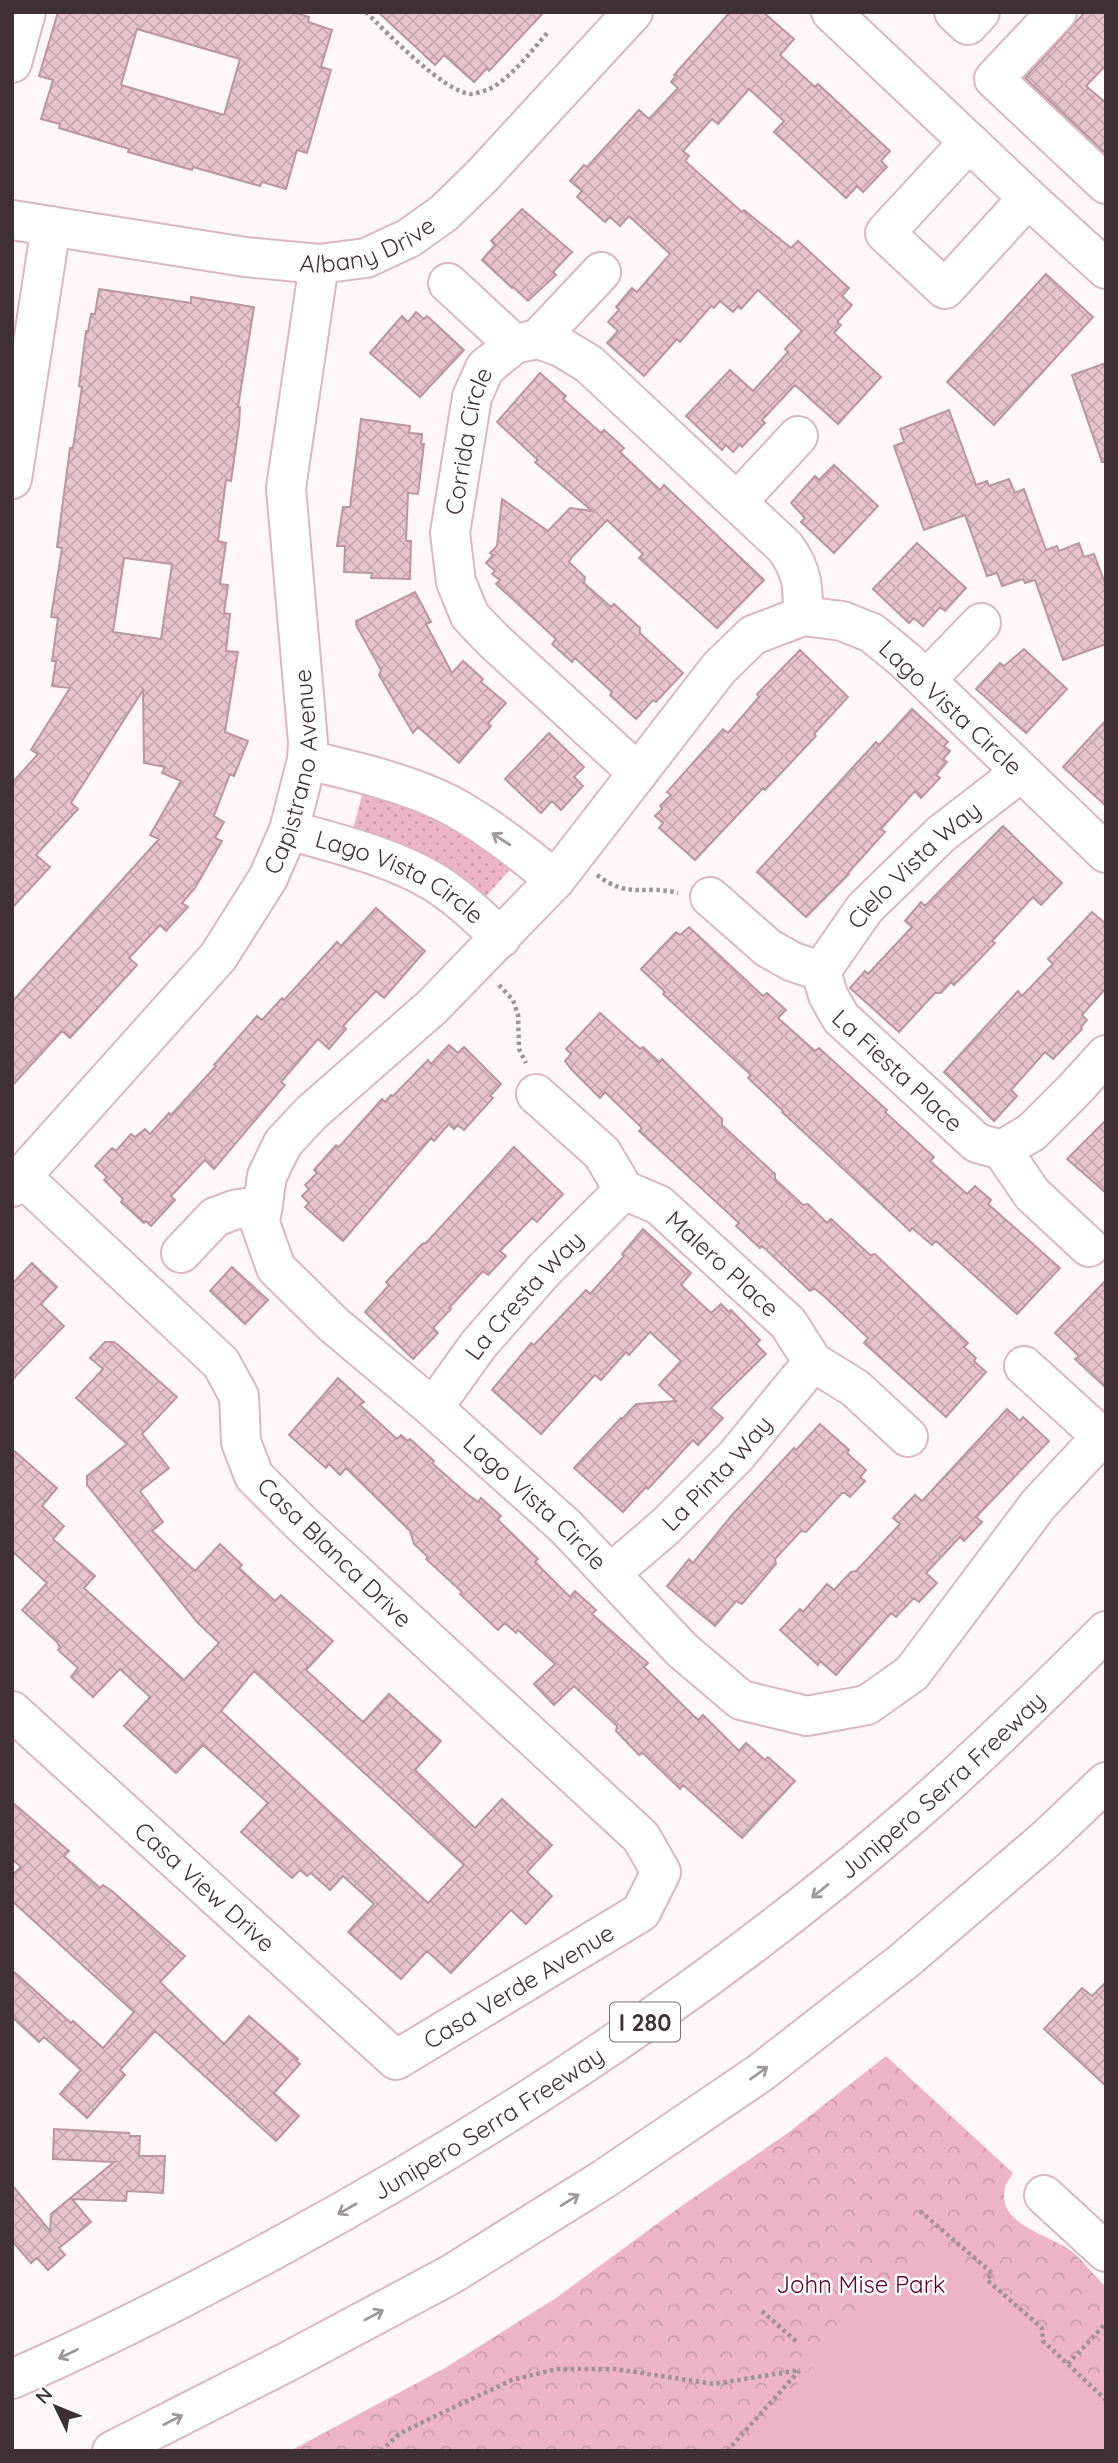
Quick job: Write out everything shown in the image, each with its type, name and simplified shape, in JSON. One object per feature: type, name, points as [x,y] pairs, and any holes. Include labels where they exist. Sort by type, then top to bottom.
[{"type":"main road","name":"Albany Drive","points":[[12,220],[245,257],[319,264],[366,258],[409,238],[444,213],[482,176],[633,12]]},
{"type":"main road","points":[[831,12],[1106,269]]},
{"type":"main road","points":[[954,12],[968,25],[980,12]]},
{"type":"main road","points":[[1057,12],[995,79],[1106,184]]},
{"type":"main road","points":[[969,142],[885,233],[945,289],[1028,198]]},
{"type":"main road","points":[[12,479],[51,226]]},
{"type":"main road","name":"Capistrano Avenue","points":[[17,1182],[218,957],[268,878],[289,830],[307,760],[308,742],[286,488],[319,264]]},
{"type":"main road","name":"Corrida Circle","points":[[601,272],[526,342],[485,368],[472,397],[450,533],[456,582],[470,616],[638,773]]},
{"type":"main road","points":[[448,283],[526,342],[561,347],[589,364],[785,547],[797,563],[803,588],[803,616]]},
{"type":"main road","points":[[737,502],[798,436]]},
{"type":"main road","name":"Lago Vista Circle","points":[[1104,1434],[1038,1505],[912,1673],[867,1705],[807,1716],[741,1700],[682,1650],[566,1527],[433,1408],[334,1325],[276,1268],[260,1223],[267,1176],[283,1143],[311,1113],[432,1007],[555,880],[719,668],[753,635],[803,616],[842,621],[872,633],[906,661],[1106,853]]},
{"type":"main road","points":[[926,681],[981,623]]},
{"type":"main road","points":[[307,760],[377,777],[449,805],[522,853],[555,880]]},
{"type":"main road","name":"Cielo Vista Way","points":[[821,971],[852,926],[875,899],[941,834],[1020,773]]},
{"type":"main road","name":"Lago Vista Circle","points":[[289,830],[402,866],[435,883],[474,913],[500,938]]},
{"type":"main road","points":[[710,897],[768,948],[793,962],[821,971]]},
{"type":"main road","name":"La Fiesta Place","points":[[821,971],[828,995],[841,1018],[977,1143],[1002,1150]]},
{"type":"main road","points":[[1089,1248],[1032,1194],[1002,1150],[1032,1132],[1106,1055]]},
{"type":"main road","points":[[532,1079],[602,1153],[624,1191]]},
{"type":"main road","name":"Casa Blanca Drive","points":[[17,1182],[220,1363],[239,1396],[241,1442],[254,1476],[302,1524],[642,1837],[661,1872],[641,1912]]},
{"type":"main road","name":"Malero Place","points":[[624,1191],[659,1205],[788,1324],[813,1362],[855,1388],[908,1437]]},
{"type":"main road","name":"La Cresta Way","points":[[433,1408],[479,1344],[545,1269],[624,1191]]},
{"type":"main road","points":[[181,1253],[215,1217],[233,1210],[263,1206]]},
{"type":"main road","name":"La Pinta Way","points":[[610,1574],[666,1526],[736,1456],[813,1362]]},
{"type":"main road","points":[[1024,1366],[1104,1434]]},
{"type":"main road","name":"Junipero Serra Freeway","points":[[12,2379],[142,2318],[338,2214],[482,2130],[627,2034],[769,1932],[909,1818],[983,1751],[1106,1631]]},
{"type":"main road","name":"Casa View Drive","points":[[12,1711],[396,2060]]},
{"type":"main road","points":[[112,2451],[450,2275],[604,2179],[760,2073],[905,1960],[1046,1839],[1106,1782]]},
{"type":"main road","name":"Casa Verde Avenue","points":[[396,2060],[641,1912]]},
{"type":"main road","points":[[1044,2195],[1104,2248]]},
{"type":"path","points":[[366,12],[431,73],[453,88],[471,94],[489,89],[513,71],[549,31]]},
{"type":"path","points":[[595,873],[611,886],[622,890],[663,890],[677,893],[689,898],[704,911],[710,897]]},
{"type":"path","points":[[495,981],[513,1000],[518,1014],[519,1049],[532,1079]]},
{"type":"path","points":[[920,2211],[992,2273],[987,2280],[1042,2328],[1043,2341],[1106,2400]]},
{"type":"path","points":[[762,2311],[798,2343]]},
{"type":"path","points":[[1068,2364],[1106,2323]]},
{"type":"path","points":[[381,2451],[399,2434],[454,2407],[512,2381],[557,2369],[615,2369],[714,2385],[800,2370],[727,2451]]},
{"type":"green space","points":[[364,788],[419,806],[515,864],[482,901],[351,836]]},
{"type":"green space","name":"John Mise Park","points":[[886,2056],[1013,2173],[1005,2187],[1004,2199],[1015,2218],[1024,2226],[1072,2252],[1106,2287],[1106,2451],[290,2451],[445,2368],[556,2298],[680,2207],[788,2133]]},
{"type":"green space","points":[[941,2253],[1106,2406],[1106,2451],[736,2451],[915,2254]]},
{"type":"building","points":[[58,12],[292,12],[309,17],[308,22],[332,30],[321,67],[331,70],[307,153],[297,150],[286,189],[262,182],[260,186],[193,167],[192,170],[128,152],[129,149],[59,128],[60,124],[41,119],[53,80],[39,76]],"holes":[[[137,29],[240,59],[224,115],[121,85]]]},
{"type":"building","points":[[378,12],[544,12],[489,71],[487,68],[474,82],[444,55],[435,65]]},
{"type":"building","points":[[730,12],[763,12],[794,39],[780,55],[815,87],[818,84],[890,151],[881,161],[887,167],[863,192],[857,186],[846,198],[774,132],[784,121],[749,89],[718,124],[712,119],[683,151],[689,156],[685,161],[742,212],[744,210],[791,248],[798,241],[849,288],[842,296],[852,305],[837,322],[841,325],[834,333],[881,377],[838,424],[795,385],[762,420],[765,423],[742,447],[740,444],[733,452],[726,445],[722,450],[686,416],[730,370],[753,391],[788,352],[785,349],[802,331],[758,290],[741,309],[738,306],[733,312],[720,301],[714,308],[711,306],[680,342],[677,339],[644,376],[607,343],[618,331],[608,322],[619,310],[616,307],[632,288],[637,292],[670,254],[629,216],[620,226],[610,217],[605,222],[577,197],[582,191],[570,181],[584,165],[587,167],[639,110],[649,119],[678,88],[671,82],[676,76],[674,75]]},
{"type":"building","points":[[1085,12],[1106,12],[1106,65],[1086,86],[1106,103],[1106,154],[1025,78]]},
{"type":"building","points":[[522,209],[572,252],[553,272],[556,275],[528,301],[482,260],[495,245],[491,241]]},
{"type":"building","points":[[1046,274],[1093,317],[994,425],[947,382]]},
{"type":"building","points":[[99,289],[191,303],[191,297],[254,307],[238,407],[239,425],[231,481],[226,480],[218,541],[226,543],[220,584],[228,585],[224,613],[230,614],[226,651],[238,652],[225,732],[248,741],[234,776],[230,774],[214,816],[224,822],[215,838],[222,841],[195,888],[182,903],[188,907],[166,931],[160,925],[129,958],[137,965],[70,1038],[62,1031],[12,1086],[12,1002],[159,839],[150,835],[181,781],[162,773],[165,767],[144,763],[143,690],[71,803],[78,809],[36,855],[50,867],[12,908],[12,783],[38,754],[31,750],[70,688],[52,686],[56,661],[52,661],[58,618],[51,617],[62,548],[57,547],[70,448],[73,448],[82,387],[79,386],[86,331],[91,314],[95,314]],"holes":[[[124,558],[172,564],[161,639],[113,632]]]},
{"type":"building","points":[[416,312],[424,319],[427,316],[464,350],[420,397],[370,353],[402,316],[408,322]]},
{"type":"building","points":[[1106,363],[1106,462],[1102,462],[1072,375]]},
{"type":"building","points":[[540,373],[566,396],[563,399],[601,433],[604,430],[624,448],[620,452],[660,490],[664,485],[764,580],[717,628],[639,558],[643,554],[607,520],[572,557],[569,562],[585,577],[584,583],[611,607],[614,604],[640,628],[640,633],[683,673],[636,719],[610,695],[612,692],[575,658],[572,662],[552,644],[556,639],[496,584],[500,580],[492,574],[495,571],[486,563],[497,546],[502,499],[548,531],[570,508],[592,511],[535,462],[538,460],[497,422]]},
{"type":"building","points":[[949,410],[976,485],[987,481],[989,486],[1009,479],[1015,493],[1024,489],[1046,550],[1057,546],[1059,551],[1079,543],[1084,557],[1094,554],[1106,586],[1106,644],[1063,660],[1035,580],[1025,583],[1023,579],[1002,586],[997,573],[987,576],[965,515],[924,530],[894,446],[904,442],[900,429]]},
{"type":"building","points":[[361,419],[410,426],[409,433],[422,434],[421,444],[424,444],[418,494],[408,493],[406,541],[411,541],[410,579],[371,578],[372,573],[344,572],[345,546],[337,546],[343,507],[350,507]]},
{"type":"building","points":[[834,465],[878,506],[834,553],[801,522],[805,518],[791,503],[815,476],[819,480]]},
{"type":"building","points":[[917,543],[966,588],[945,611],[940,607],[923,626],[914,618],[909,623],[873,589]]},
{"type":"building","points":[[415,592],[431,622],[426,624],[452,673],[463,661],[483,679],[481,682],[506,703],[488,723],[491,726],[459,763],[418,727],[413,733],[379,675],[381,670],[356,625],[356,621]]},
{"type":"building","points":[[1024,649],[1067,689],[1026,733],[976,689],[1000,663],[1004,666]]},
{"type":"building","points":[[800,650],[848,697],[814,734],[816,736],[695,860],[659,828],[663,823],[655,816],[671,795],[667,792],[723,729],[728,733],[759,697],[757,694]]},
{"type":"building","points":[[912,709],[948,742],[944,746],[950,751],[943,759],[947,762],[936,775],[940,778],[921,798],[915,791],[881,829],[885,832],[849,874],[806,917],[757,872],[876,742],[879,745]]},
{"type":"building","points":[[1106,720],[1106,806],[1063,767]]},
{"type":"building","points":[[549,733],[584,767],[574,777],[583,786],[561,810],[552,801],[541,813],[505,779]]},
{"type":"building","points":[[1003,826],[1062,883],[1041,905],[1033,897],[970,969],[954,985],[951,982],[941,993],[935,993],[899,1032],[850,988],[865,971],[868,974],[912,927],[905,921],[921,902],[925,906]]},
{"type":"building","points":[[376,908],[425,951],[384,998],[376,991],[343,1026],[346,1029],[329,1049],[318,1039],[281,1082],[285,1085],[214,1169],[205,1160],[171,1196],[175,1200],[151,1226],[146,1221],[144,1223],[121,1202],[123,1199],[104,1180],[107,1177],[95,1166],[112,1148],[116,1151],[131,1134],[135,1137],[145,1129],[150,1134],[169,1113],[171,1115],[257,1016],[262,1020],[337,942],[341,946]]},
{"type":"building","points":[[1092,912],[1106,924],[1106,988],[1082,1015],[1087,1020],[1082,1029],[1053,1059],[1045,1052],[1011,1090],[1017,1096],[994,1121],[944,1072],[1018,991],[1022,996],[1053,964],[1048,959]]},
{"type":"building","points":[[689,927],[763,996],[767,993],[786,1010],[778,1018],[815,1051],[819,1048],[887,1110],[885,1112],[934,1157],[930,1161],[967,1194],[975,1186],[991,1200],[988,1204],[1060,1268],[1017,1314],[936,1241],[932,1245],[912,1228],[910,1231],[782,1112],[748,1078],[751,1075],[663,994],[665,992],[641,969],[676,932],[680,935]]},
{"type":"building","points":[[600,1013],[640,1049],[643,1047],[659,1062],[662,1059],[722,1119],[722,1125],[775,1174],[775,1179],[803,1205],[808,1204],[827,1223],[831,1219],[870,1255],[875,1254],[968,1343],[964,1347],[986,1372],[946,1417],[864,1343],[868,1338],[826,1298],[814,1288],[810,1291],[762,1246],[760,1248],[736,1226],[739,1223],[639,1131],[642,1128],[605,1092],[600,1098],[571,1069],[565,1061],[571,1054],[566,1049]]},
{"type":"building","points":[[449,1045],[458,1053],[464,1047],[501,1084],[490,1096],[493,1098],[464,1130],[458,1125],[454,1129],[449,1124],[434,1141],[431,1138],[343,1241],[305,1207],[309,1203],[302,1196],[309,1189],[305,1185],[317,1173],[314,1170],[336,1145],[339,1147],[382,1099],[385,1102],[393,1096],[428,1060],[431,1064]]},
{"type":"building","points":[[1106,1120],[1106,1193],[1067,1159]]},
{"type":"building","points":[[514,1147],[563,1194],[537,1222],[532,1218],[500,1251],[506,1256],[488,1275],[483,1271],[449,1308],[451,1309],[433,1328],[438,1333],[413,1359],[365,1312],[389,1285],[386,1282],[426,1243]]},
{"type":"building","points":[[643,1229],[691,1273],[681,1285],[711,1313],[721,1304],[729,1312],[731,1310],[760,1340],[756,1344],[766,1354],[711,1408],[723,1418],[698,1445],[693,1440],[623,1512],[574,1468],[636,1404],[676,1401],[659,1385],[681,1361],[650,1332],[629,1355],[626,1352],[601,1380],[595,1375],[541,1434],[492,1390],[531,1343],[534,1345],[586,1290],[590,1294],[624,1256],[622,1254]]},
{"type":"building","points":[[32,1263],[57,1287],[41,1304],[64,1326],[12,1380],[12,1284]]},
{"type":"building","points":[[232,1267],[268,1300],[245,1324],[210,1291]]},
{"type":"building","points":[[1106,1280],[1106,1388],[1075,1359],[1079,1356],[1055,1333]]},
{"type":"building","points":[[105,1342],[114,1342],[177,1397],[142,1434],[169,1468],[140,1491],[163,1522],[152,1531],[195,1571],[220,1544],[242,1565],[239,1568],[275,1601],[281,1595],[333,1641],[306,1670],[363,1722],[389,1694],[441,1741],[415,1770],[475,1828],[502,1799],[552,1845],[527,1872],[552,1896],[526,1924],[511,1910],[451,1973],[427,1951],[401,1979],[348,1932],[374,1904],[343,1876],[330,1890],[311,1873],[307,1876],[300,1870],[292,1878],[241,1832],[268,1803],[203,1745],[176,1773],[124,1726],[150,1697],[120,1669],[93,1697],[71,1677],[78,1668],[58,1650],[60,1648],[57,1642],[22,1610],[47,1583],[12,1551],[12,1449],[57,1488],[42,1506],[64,1526],[53,1539],[95,1576],[84,1588],[184,1680],[219,1643],[197,1622],[87,1485],[87,1476],[127,1444],[76,1398],[103,1369],[90,1358]],"holes":[[[254,1671],[464,1865],[428,1903],[221,1711]]]},
{"type":"building","points":[[338,1378],[364,1402],[360,1405],[397,1439],[401,1435],[408,1441],[410,1439],[466,1493],[478,1502],[481,1498],[501,1516],[498,1520],[538,1559],[535,1562],[570,1597],[575,1591],[596,1610],[592,1614],[648,1663],[644,1667],[698,1720],[703,1715],[739,1751],[746,1743],[765,1760],[768,1757],[795,1781],[742,1838],[683,1785],[680,1789],[643,1753],[639,1755],[616,1731],[617,1726],[574,1686],[554,1705],[534,1684],[555,1664],[518,1630],[516,1633],[505,1623],[498,1630],[426,1559],[428,1557],[414,1544],[410,1531],[346,1468],[340,1475],[329,1464],[326,1468],[289,1435]]},
{"type":"building","points":[[1007,1409],[1020,1421],[1023,1417],[1049,1441],[976,1517],[982,1522],[964,1541],[960,1537],[926,1573],[937,1583],[919,1602],[914,1598],[896,1617],[891,1613],[836,1675],[820,1661],[818,1665],[780,1630],[800,1609],[803,1612],[827,1584],[834,1590],[851,1572],[856,1571],[900,1524],[893,1518],[915,1495],[922,1501]]},
{"type":"building","points":[[820,1424],[849,1450],[847,1453],[866,1470],[860,1477],[865,1481],[850,1497],[842,1493],[806,1532],[801,1531],[775,1559],[776,1564],[742,1604],[736,1601],[715,1626],[667,1586],[689,1559],[693,1563],[732,1515]]},
{"type":"building","points":[[12,1802],[69,1851],[64,1856],[100,1888],[103,1885],[112,1891],[185,1956],[160,1982],[224,2044],[249,2016],[298,2059],[296,2061],[300,2064],[274,2093],[299,2116],[276,2141],[155,2031],[120,2070],[125,2075],[87,2118],[60,2094],[81,2070],[44,2037],[39,2042],[12,2017],[12,1970],[103,2048],[134,2012],[12,1901],[12,1875],[21,1867],[12,1859]]},
{"type":"building","points":[[1106,1982],[1106,2086],[1044,2029],[1082,1988],[1092,1996]]},
{"type":"building","points":[[54,2129],[129,2133],[130,2136],[140,2136],[139,2156],[165,2156],[163,2193],[127,2191],[126,2201],[72,2199],[91,2222],[59,2248],[65,2255],[48,2270],[37,2258],[31,2263],[12,2241],[12,2185],[50,2231],[51,2214],[114,2162],[53,2159]]}]
